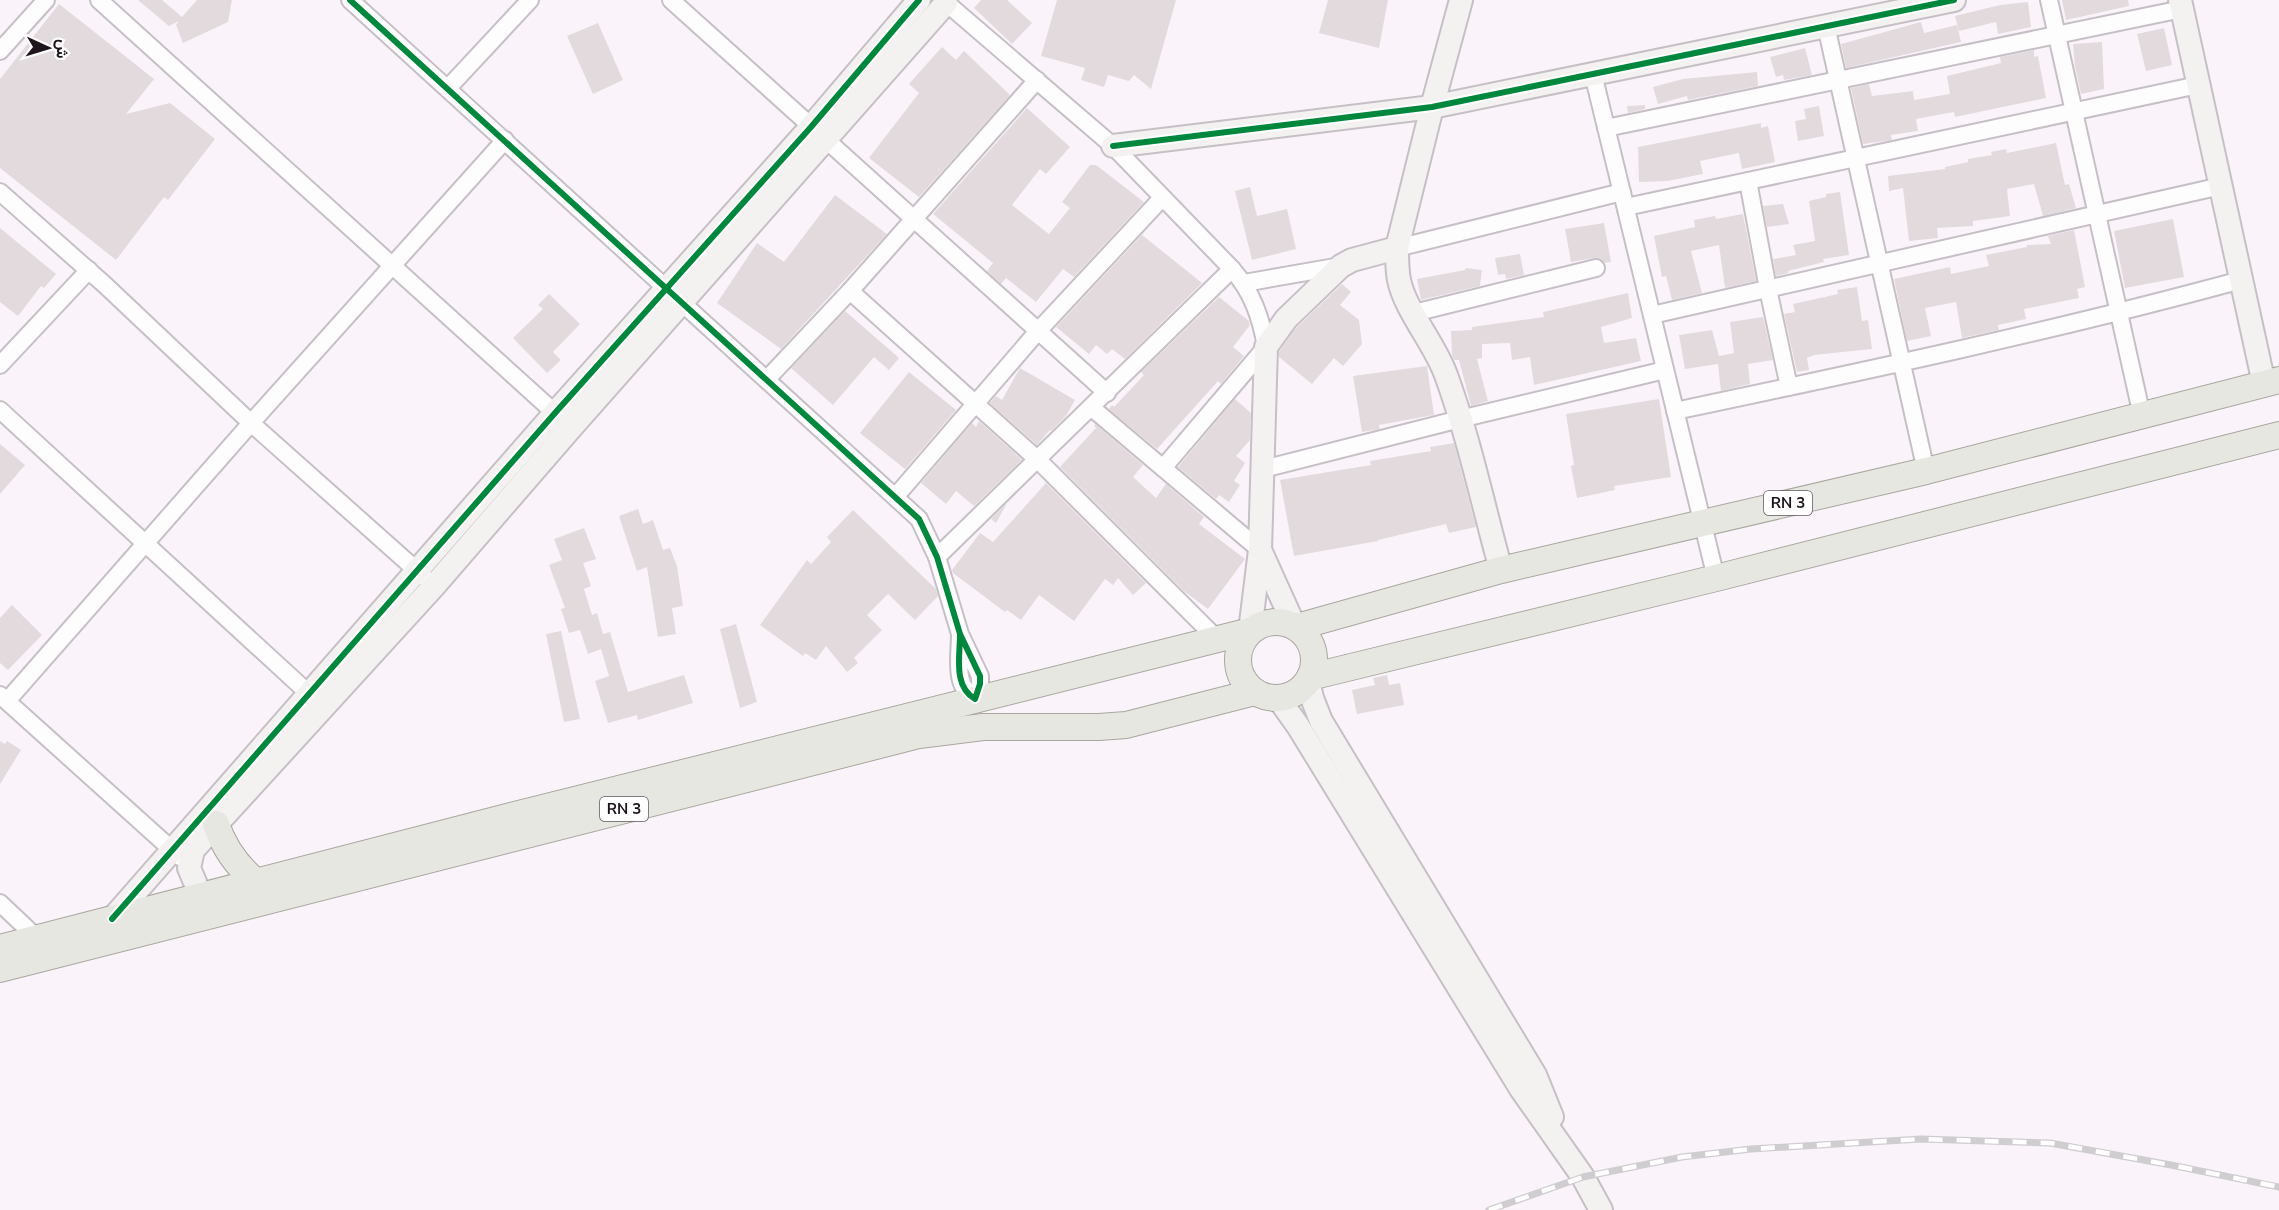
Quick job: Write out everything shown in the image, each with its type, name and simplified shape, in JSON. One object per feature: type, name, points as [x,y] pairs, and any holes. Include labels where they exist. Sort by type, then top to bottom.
[{"type":"main road","name":"RN 3","points":[[1295,626],[1501,570],[1926,471],[2271,382]]},
{"type":"main road","points":[[1309,679],[1314,656],[1305,635],[1295,626],[1271,621],[1250,631],[1242,640],[1238,651],[1238,663],[1246,684],[1266,695],[1295,693],[1309,679],[1716,579],[2279,435]]},
{"type":"main road","name":"RN 3","points":[[0,948],[112,919],[204,905],[255,881],[1250,631]]},
{"type":"main road","name":"RN 3","points":[[0,969],[204,905],[919,735],[983,728],[1126,725],[1266,695]]},
{"type":"main road","points":[[975,699],[983,728]]},
{"type":"main road","points":[[216,825],[227,850],[244,872],[255,881]]},
{"type":"street","points":[[0,51],[46,0]]},
{"type":"street","points":[[99,0],[555,413]]},
{"type":"street","points":[[350,0],[919,519],[937,557],[960,634],[961,682],[969,695],[975,699]]},
{"type":"street","points":[[448,88],[530,0]]},
{"type":"street","points":[[671,0],[1107,393]]},
{"type":"street","points":[[818,133],[919,0]]},
{"type":"street","points":[[1461,0],[1397,248],[1399,281],[1405,298],[1446,374],[1501,570]]},
{"type":"street","points":[[1113,146],[1432,107],[1954,0]]},
{"type":"street","points":[[2049,0],[2142,416]]},
{"type":"street","points":[[112,919],[180,857],[316,700],[434,586],[674,296],[818,133],[944,1],[1113,146],[1244,283],[1260,316],[1266,347],[1260,550],[1250,631]]},
{"type":"street","points":[[1606,128],[2057,35],[2181,4],[2241,280],[2271,382]]},
{"type":"street","points":[[1826,26],[1926,471]]},
{"type":"street","points":[[1593,74],[1716,579]]},
{"type":"street","points":[[767,379],[850,291],[1037,80]]},
{"type":"street","points":[[1244,283],[1341,266],[1367,255],[1397,248],[1624,200],[1748,181],[2198,85]]},
{"type":"street","points":[[204,905],[180,857],[3,698],[146,544],[251,423],[505,140]]},
{"type":"street","points":[[1748,181],[1767,289],[1789,387]]},
{"type":"street","points":[[1652,315],[2221,186]]},
{"type":"street","points":[[0,192],[89,270],[251,423],[434,586]]},
{"type":"street","points":[[896,496],[1038,331],[1162,198]]},
{"type":"street","points":[[1163,468],[1266,347],[1286,319],[1341,266]]},
{"type":"street","points":[[1414,313],[1596,268]]},
{"type":"street","points":[[937,557],[1232,269]]},
{"type":"street","points":[[0,365],[89,270]]},
{"type":"street","points":[[1676,411],[2119,314],[2241,280]]},
{"type":"street","points":[[850,291],[1038,460],[1217,639]]},
{"type":"street","points":[[180,857],[193,850],[216,825],[416,570],[555,413],[674,296]]},
{"type":"street","points":[[1263,469],[1665,370]]},
{"type":"street","points":[[1092,408],[1260,550],[1295,626]]},
{"type":"street","points":[[0,410],[316,700]]},
{"type":"street","points":[[1309,679],[1312,698],[1321,721],[1535,1075],[1570,1160]]},
{"type":"street","points":[[1266,695],[1298,726],[1521,1089],[1602,1207]]},
{"type":"street","points":[[0,903],[38,939]]},
{"type":"building","points":[[138,0],[162,0],[182,17],[197,0],[232,0],[228,22],[183,43],[176,25],[179,21],[169,26]]},
{"type":"building","points":[[981,0],[1007,0],[1032,23],[1012,44],[974,8]]},
{"type":"building","points":[[1057,0],[1176,0],[1151,89],[1134,75],[1129,81],[1108,75],[1104,87],[1081,80],[1085,68],[1041,56]]},
{"type":"building","points":[[1328,0],[1388,0],[1379,48],[1319,33]]},
{"type":"building","points":[[2062,0],[2128,0],[2129,6],[2066,20]]},
{"type":"building","points":[[2028,2],[2031,27],[1998,34],[1996,22],[1959,31],[1955,16],[2000,5]]},
{"type":"building","points":[[59,4],[154,79],[126,114],[170,103],[215,139],[168,200],[164,197],[116,260],[0,168],[0,79]]},
{"type":"building","points":[[1921,22],[1924,33],[1957,25],[1961,42],[1846,68],[1841,44]]},
{"type":"building","points":[[598,23],[623,80],[593,94],[567,36]]},
{"type":"building","points":[[2164,28],[2172,65],[2146,71],[2137,34]]},
{"type":"building","points":[[2102,42],[2104,89],[2081,94],[2073,44]]},
{"type":"building","points":[[942,47],[956,60],[964,51],[1010,95],[919,197],[869,158],[919,93],[909,84]]},
{"type":"building","points":[[1805,48],[1812,75],[1784,80],[1783,75],[1776,77],[1770,57]]},
{"type":"building","points":[[2034,50],[2034,57],[2038,56],[2046,98],[1955,117],[1954,112],[1916,119],[1918,131],[1891,135],[1892,140],[1863,144],[1851,88],[1869,84],[1872,96],[1913,91],[1914,100],[1950,94],[1947,76],[2001,63],[2000,57]]},
{"type":"building","points":[[1757,72],[1758,86],[1688,100],[1687,96],[1658,104],[1653,87],[1683,79]]},
{"type":"building","points":[[1645,105],[1645,109],[1628,113],[1627,106]]},
{"type":"building","points":[[1819,106],[1824,136],[1798,141],[1795,121],[1806,119],[1804,109]]},
{"type":"building","points":[[1027,108],[1070,147],[1046,174],[1040,169],[1012,205],[1049,234],[1070,208],[1062,202],[1090,165],[1096,165],[1144,202],[1074,277],[1063,269],[1036,302],[1006,278],[1001,284],[987,271],[993,263],[933,214]]},
{"type":"building","points":[[1761,123],[1761,128],[1768,126],[1775,162],[1742,169],[1739,153],[1700,161],[1703,174],[1668,181],[1639,182],[1638,147]]},
{"type":"building","points":[[2056,143],[2065,185],[2069,184],[2076,208],[2043,216],[2034,184],[2007,189],[2010,216],[1973,221],[1973,226],[1937,228],[1938,238],[1909,241],[1903,188],[1889,191],[1888,176],[1945,169],[1945,167],[1968,162],[1968,159],[1992,155],[1991,152],[2006,149],[2007,153]]},
{"type":"building","points":[[1250,187],[1257,216],[1287,209],[1296,249],[1252,260],[1235,191]]},
{"type":"building","points":[[1840,192],[1849,255],[1823,259],[1824,262],[1776,276],[1773,259],[1796,255],[1793,245],[1815,241],[1809,201],[1826,197],[1826,194]]},
{"type":"building","points":[[835,195],[887,234],[781,349],[717,303],[757,243],[784,262]]},
{"type":"building","points":[[1783,204],[1789,224],[1767,227],[1763,206]]},
{"type":"building","points":[[1743,214],[1756,281],[1725,288],[1719,245],[1691,251],[1702,293],[1672,300],[1666,276],[1662,277],[1654,236],[1695,227],[1694,220]]},
{"type":"building","points":[[2173,219],[2184,277],[2125,288],[2114,231]]},
{"type":"building","points":[[1604,223],[1611,262],[1605,263],[1599,258],[1594,258],[1571,262],[1565,229]]},
{"type":"building","points":[[0,228],[56,274],[44,288],[41,286],[18,316],[0,302]]},
{"type":"building","points":[[2074,230],[2085,287],[2077,289],[2079,298],[2024,309],[2026,319],[1998,325],[1999,330],[1962,338],[1956,302],[1925,308],[1931,336],[1907,341],[1894,279],[1950,267],[1951,274],[1989,266],[1986,255],[2027,247],[2027,245],[2051,244],[2048,236]]},
{"type":"building","points":[[1142,235],[1202,283],[1125,359],[1112,349],[1107,354],[1096,345],[1089,354],[1056,327]]},
{"type":"building","points":[[1520,254],[1524,275],[1506,279],[1505,274],[1498,275],[1495,258]]},
{"type":"building","points":[[1466,268],[1482,270],[1480,286],[1421,300],[1417,279]]},
{"type":"building","points":[[1342,284],[1351,292],[1340,305],[1359,320],[1362,344],[1343,366],[1334,358],[1312,384],[1279,357],[1279,352],[1294,330]]},
{"type":"building","points":[[1857,287],[1862,321],[1868,320],[1872,349],[1814,355],[1807,358],[1809,370],[1797,372],[1784,314],[1795,312],[1793,304],[1838,294],[1837,290]]},
{"type":"building","points":[[1628,293],[1632,318],[1601,327],[1604,343],[1636,338],[1641,361],[1534,385],[1530,357],[1512,360],[1510,343],[1482,344],[1482,358],[1477,359],[1488,401],[1471,406],[1459,360],[1454,360],[1452,355],[1451,331],[1472,330],[1472,327],[1544,317],[1543,312]]},
{"type":"building","points":[[549,294],[580,324],[553,352],[561,360],[547,373],[513,338],[543,309],[538,305]]},
{"type":"building","points":[[1219,297],[1249,321],[1250,325],[1233,347],[1244,356],[1221,384],[1218,381],[1157,449],[1109,409],[1112,405],[1114,407],[1144,375],[1141,372]]},
{"type":"building","points":[[845,311],[899,358],[889,370],[874,357],[833,405],[791,368]]},
{"type":"building","points":[[1763,317],[1773,360],[1748,364],[1750,384],[1721,391],[1718,364],[1685,369],[1679,335],[1712,330],[1719,356],[1734,353],[1730,322]]},
{"type":"building","points":[[1427,366],[1434,415],[1379,425],[1380,429],[1362,432],[1353,376]]},
{"type":"building","points":[[1020,368],[1075,400],[1066,416],[1037,445],[990,403],[996,396],[1002,400]]},
{"type":"building","points":[[909,372],[956,410],[905,469],[860,433]]},
{"type":"building","points":[[1235,399],[1251,413],[1250,440],[1236,456],[1245,463],[1234,481],[1240,485],[1229,502],[1219,495],[1216,499],[1178,467]]},
{"type":"building","points":[[1659,399],[1671,477],[1614,486],[1615,490],[1577,498],[1566,414]]},
{"type":"building","points":[[979,421],[1022,460],[974,506],[956,491],[946,504],[921,483],[972,423],[976,427]]},
{"type":"building","points":[[1095,424],[1143,465],[1133,477],[1156,498],[1166,484],[1204,517],[1199,524],[1245,559],[1208,609],[1185,592],[1060,467],[1096,428]]},
{"type":"building","points":[[1454,443],[1476,527],[1449,533],[1446,524],[1378,541],[1294,556],[1280,480],[1371,465],[1370,461],[1431,451],[1430,447]]},
{"type":"building","points":[[0,444],[25,465],[0,494]]},
{"type":"building","points":[[1046,483],[1146,583],[1133,595],[1118,578],[1113,585],[1105,579],[1074,621],[1039,595],[1021,620],[1007,610],[1005,612],[953,573],[952,570],[980,533],[993,542]]},
{"type":"building","points":[[1007,503],[996,523],[991,519]]},
{"type":"building","points":[[638,509],[643,524],[653,520],[663,550],[670,548],[677,566],[683,606],[672,608],[676,634],[658,637],[647,567],[637,571],[619,516]]},
{"type":"building","points":[[853,510],[936,589],[938,596],[915,620],[888,594],[867,615],[882,630],[854,658],[858,663],[847,672],[826,646],[816,660],[805,653],[803,656],[760,625],[807,560],[811,564],[831,542],[827,537]]},
{"type":"building","points":[[584,528],[596,559],[583,563],[591,586],[584,589],[592,615],[597,613],[603,634],[610,632],[628,692],[684,675],[693,703],[638,720],[637,715],[608,723],[595,681],[609,676],[601,649],[588,654],[580,630],[569,633],[561,609],[565,608],[549,565],[562,560],[554,539]]},
{"type":"building","points":[[12,605],[42,635],[8,670],[0,663],[0,618]]},
{"type":"building","points":[[736,624],[757,702],[740,708],[720,629]]},
{"type":"building","points":[[561,631],[580,719],[564,722],[546,634]]},
{"type":"building","points":[[1387,675],[1389,685],[1400,683],[1404,705],[1357,714],[1352,690],[1375,685],[1373,678]]},
{"type":"building","points":[[0,741],[5,744],[7,741],[21,750],[0,784]]},
{"type":"railway","points":[[1489,1210],[1583,1177],[1682,1157],[1751,1149],[1921,1139],[2050,1143],[2279,1187]]},
{"type":"cycle path","points":[[350,0],[919,519],[937,557],[960,634],[980,676],[975,699],[963,687],[961,679],[960,634]]},
{"type":"cycle path","points":[[112,919],[555,413],[811,127],[919,0]]},
{"type":"cycle path","points":[[1113,146],[1432,107],[1954,0]]}]
